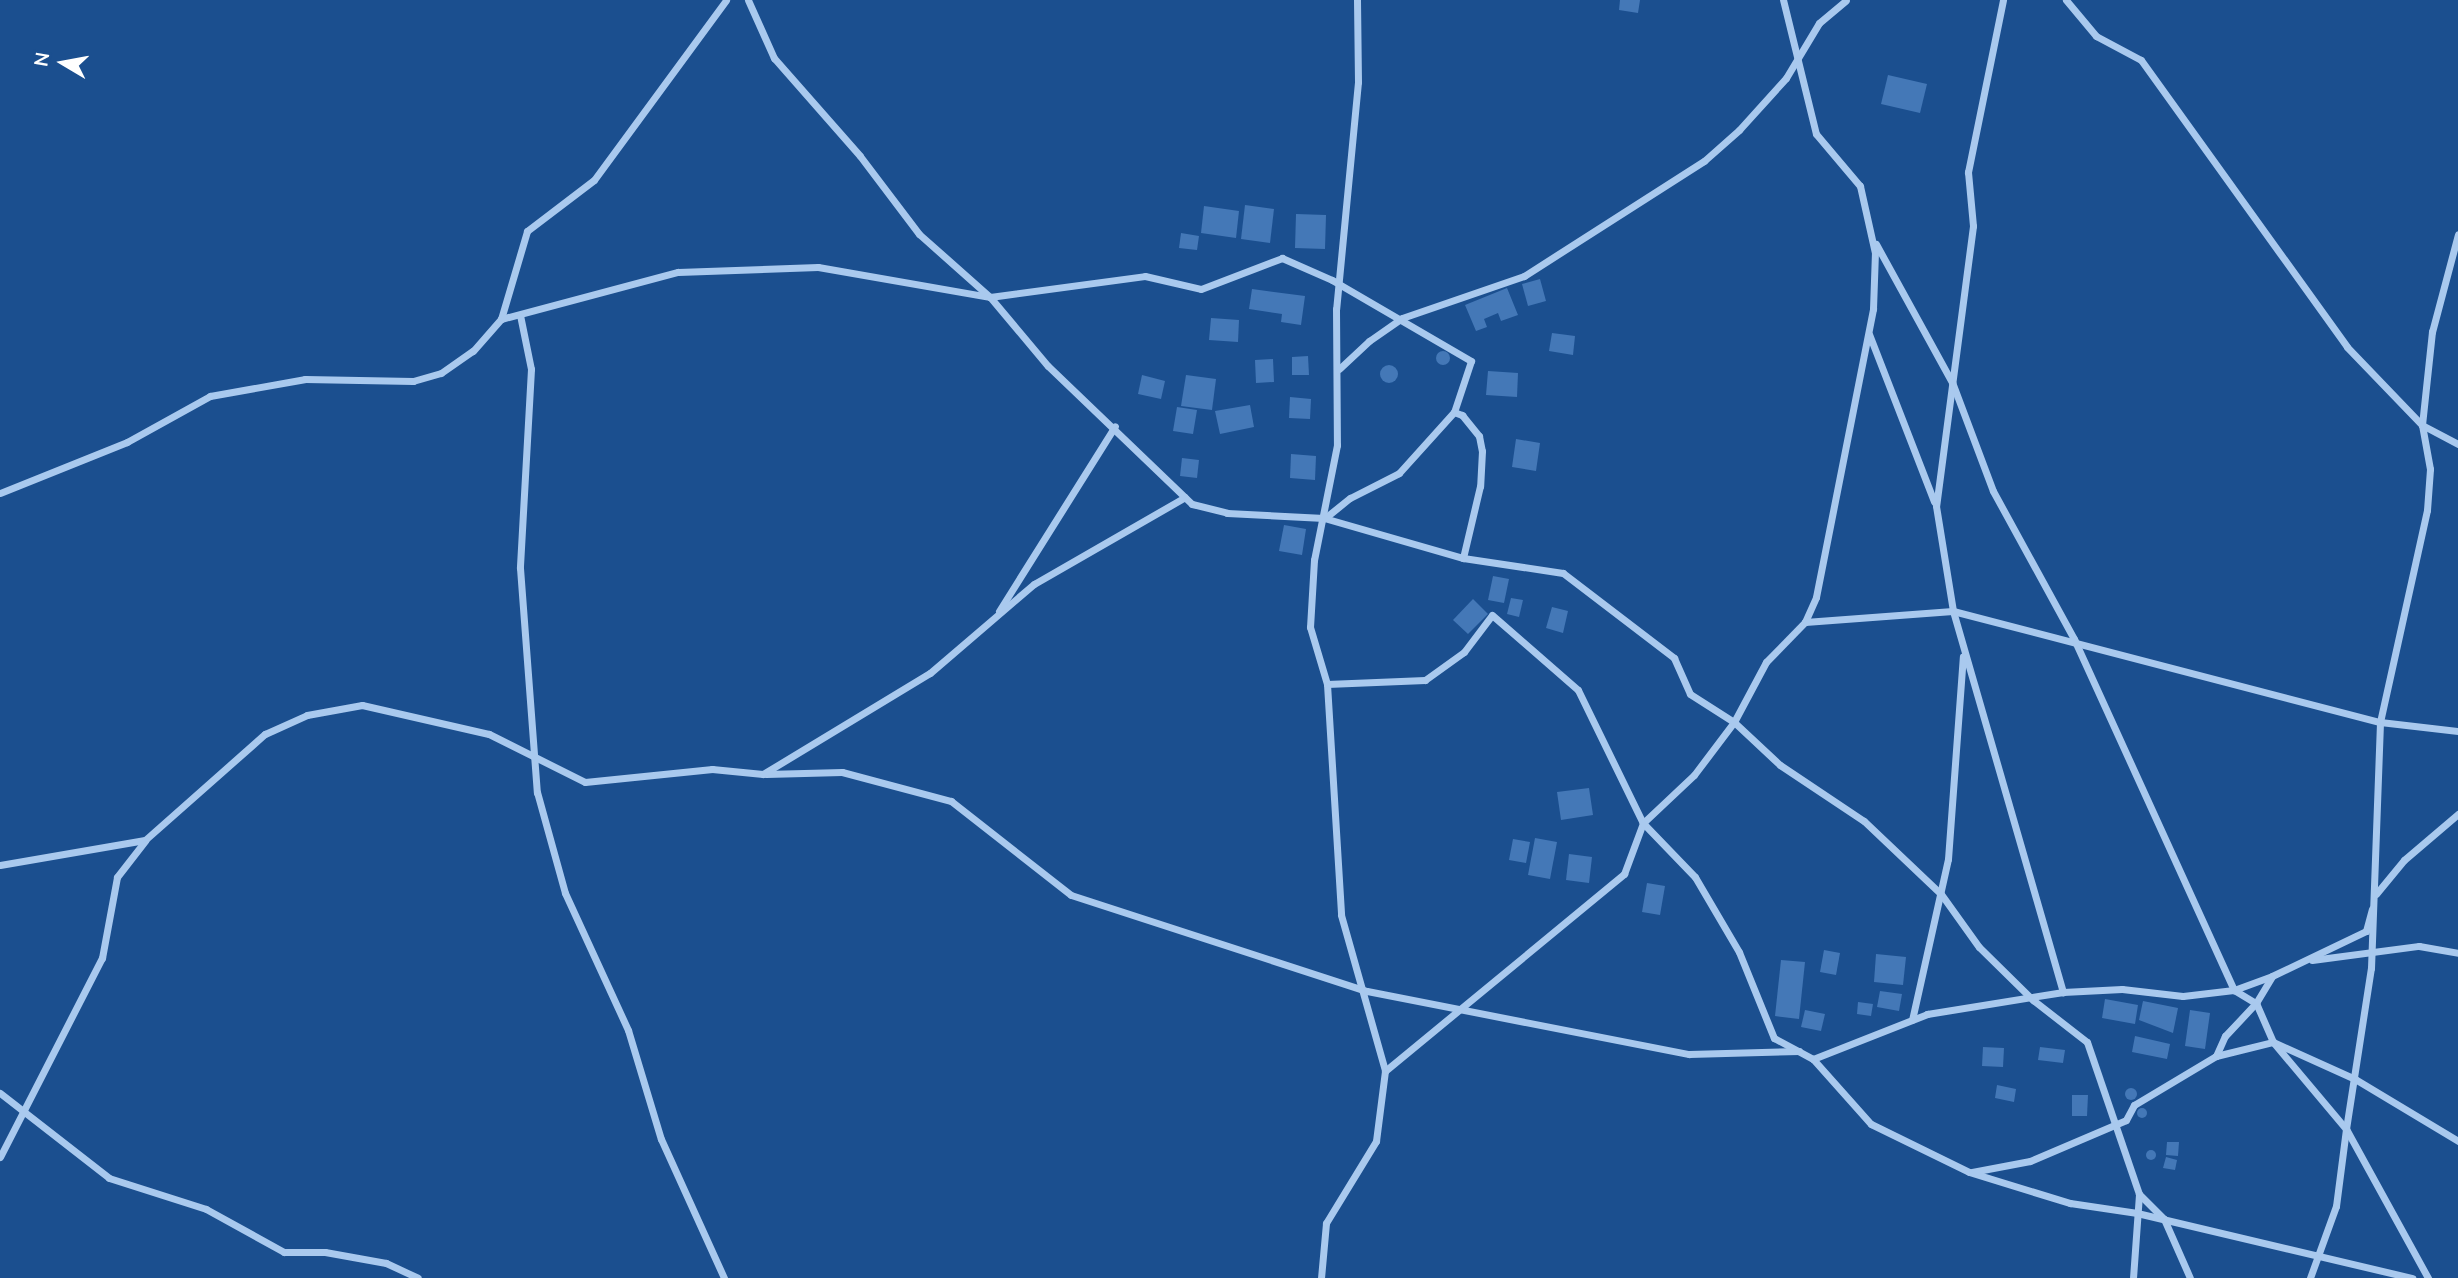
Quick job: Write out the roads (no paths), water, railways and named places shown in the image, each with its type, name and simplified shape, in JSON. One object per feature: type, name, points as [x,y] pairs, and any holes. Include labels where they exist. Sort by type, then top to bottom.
[{"type":"street","points":[[0,493],[127,442],[210,396],[305,379],[413,381],[441,373],[473,351],[501,319],[527,231],[594,180],[726,0]]},
{"type":"street","points":[[748,0],[774,58],[860,156],[919,234],[990,297],[1048,366],[1115,426],[1198,507],[1227,513],[1324,518],[1463,558],[1563,573],[1674,658],[1690,694],[1734,722],[1780,765],[1864,821],[1941,894],[1979,947],[2033,1000],[2087,1042],[2095,1056],[2113,1124],[2139,1194],[2166,1223],[2190,1278]]},
{"type":"street","points":[[1321,1278],[1326,1223],[1376,1141],[1385,1071],[1341,915],[1327,684],[1310,626],[1313,571],[1336,444],[1338,284],[1358,82],[1357,0]]},
{"type":"street","points":[[1783,0],[1816,134],[1860,186],[1874,240],[1952,382],[1993,491],[2074,639],[2234,990],[2256,1003],[2273,1042],[2346,1129],[2428,1278]]},
{"type":"street","points":[[1339,369],[1399,320],[1524,276],[1700,163],[1739,130],[1798,59],[1819,23],[1846,0]]},
{"type":"street","points":[[1936,506],[1973,226],[1968,172],[2003,0]]},
{"type":"street","points":[[2066,0],[2096,36],[2141,60],[2347,347],[2422,425],[2458,444]]},
{"type":"street","points":[[2310,1278],[2336,1206],[2355,1079],[2377,893],[2380,722],[2427,510],[2430,469],[2422,425],[2432,332],[2458,234]]},
{"type":"street","points":[[1385,1071],[1624,874],[1643,822],[1694,775],[1734,722],[1766,662],[1805,622],[1819,587],[1868,334],[1874,240]]},
{"type":"street","points":[[501,319],[678,272],[818,267],[990,297],[1145,276],[1201,289],[1282,258],[1338,284],[1471,361],[1454,412],[1399,473],[1350,498],[1324,518]]},
{"type":"street","points":[[520,315],[531,369],[520,568],[537,792],[565,893],[628,1030],[661,1139],[724,1278]]},
{"type":"street","points":[[1868,334],[1936,506],[1953,611],[2063,992]]},
{"type":"street","points":[[1454,412],[1462,415],[1479,436],[1482,451],[1480,486],[1463,558]]},
{"type":"street","points":[[995,618],[1115,426]]},
{"type":"street","points":[[763,774],[930,673],[1034,584],[1185,496]]},
{"type":"street","points":[[1805,622],[1953,611],[2074,639],[2152,665],[2380,722],[2458,731]]},
{"type":"street","points":[[1327,684],[1425,680],[1464,652],[1492,615],[1578,690],[1643,822],[1695,877],[1739,952],[1774,1038],[1813,1059],[1871,1124],[1969,1172],[2070,1203],[2137,1213],[2166,1223],[2412,1278]]},
{"type":"street","points":[[1912,1020],[1948,859],[1964,649]]},
{"type":"street","points":[[0,1157],[102,958],[117,877],[145,840],[265,734],[307,715],[362,705],[489,734],[585,782],[712,769],[763,774],[842,772],[951,801],[1071,895],[1362,989],[1689,1054],[1799,1051]]},
{"type":"street","points":[[1813,1059],[1912,1020],[2033,1000],[2063,992],[2122,989],[2183,996],[2234,990],[2272,976],[2366,930],[2377,893],[2404,860],[2458,814]]},
{"type":"street","points":[[0,865],[145,840]]},
{"type":"street","points":[[2304,961],[2419,946],[2458,953]]},
{"type":"street","points":[[2216,1056],[2225,1036],[2256,1003],[2272,976]]},
{"type":"street","points":[[1969,1172],[2029,1161],[2126,1120],[2133,1105],[2216,1056],[2273,1042],[2355,1079],[2458,1140]]},
{"type":"street","points":[[0,1093],[109,1178],[206,1209],[284,1252],[325,1252],[386,1263],[418,1278]]},
{"type":"street","points":[[2133,1278],[2139,1194]]}]
